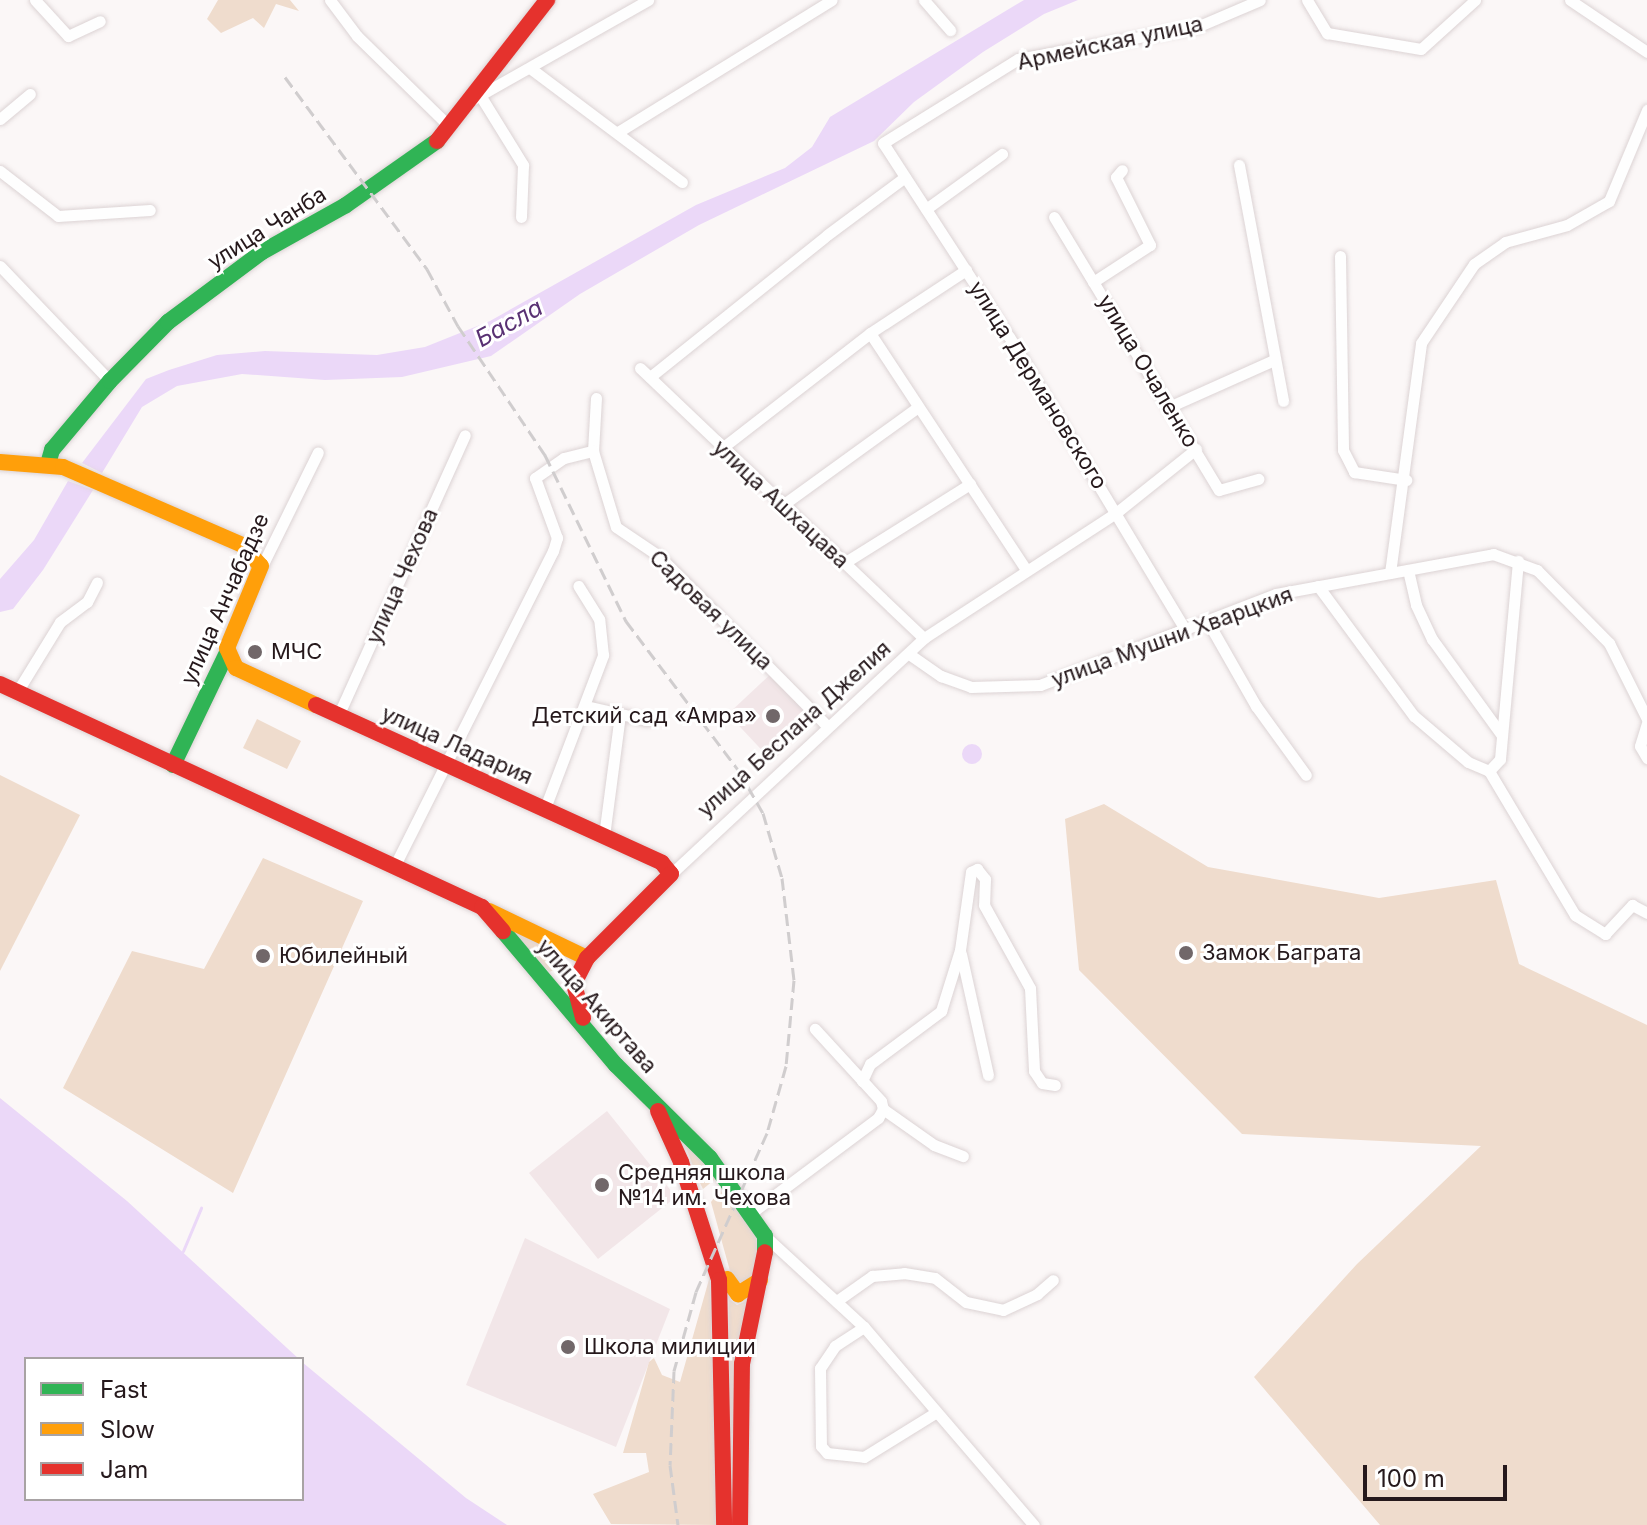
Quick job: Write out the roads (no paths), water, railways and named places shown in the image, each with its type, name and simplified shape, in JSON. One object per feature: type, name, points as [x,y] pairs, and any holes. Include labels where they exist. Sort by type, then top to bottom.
[{"type":"main road","name":"улица Чанба","points":[[55,465],[52,450],[110,381],[189,305],[262,252],[346,205],[435,143],[475,96],[547,0]]},
{"type":"main road","points":[[0,462],[55,465],[192,522],[249,550],[260,570]]},
{"type":"main road","name":"улица Анчабадзе","points":[[173,765],[226,655],[260,570]]},
{"type":"main road","name":"улица Ладария","points":[[226,655],[236,668],[662,863],[671,874]]},
{"type":"main road","name":"улица Акиртава","points":[[0,684],[482,907],[590,1033],[652,1101],[695,1141],[730,1184],[765,1236]]},
{"type":"main road","name":"улица Беслана Джелия","points":[[590,1033],[574,998],[587,958],[671,874]]},
{"type":"main road","points":[[482,907],[587,958]]},
{"type":"main road","points":[[652,1101],[703,1198],[723,1249],[731,1291],[738,1294],[760,1280]]},
{"type":"main road","points":[[677,1152],[717,1272],[724,1525]]},
{"type":"main road","points":[[703,1198],[716,1185],[730,1184]]},
{"type":"main road","points":[[740,1525],[742,1364],[760,1280],[765,1236]]},
{"type":"main road","points":[[719,1333],[727,1279]]},
{"type":"street","points":[[35,0],[68,36],[100,21]]},
{"type":"street","points":[[330,0],[357,36],[448,125]]},
{"type":"street","points":[[521,217],[523,165],[475,96],[648,0]]},
{"type":"street","points":[[618,132],[832,0]]},
{"type":"street","points":[[924,0],[950,30]]},
{"type":"street","name":"Армейская улица","points":[[883,143],[1018,59],[1199,26],[1260,0]]},
{"type":"street","points":[[1307,0],[1327,33],[1421,49],[1475,0]]},
{"type":"street","points":[[1570,0],[1647,52]]},
{"type":"street","points":[[530,68],[682,182]]},
{"type":"street","points":[[0,119],[30,94]]},
{"type":"street","points":[[1390,573],[1406,480],[1421,343],[1448,297],[1474,264],[1505,242],[1567,225],[1609,201],[1643,127],[1647,110]]},
{"type":"street","name":"улица Дермановского","points":[[883,143],[1117,512],[1186,631]]},
{"type":"street","points":[[926,209],[1002,154]]},
{"type":"street","points":[[1239,165],[1283,401]]},
{"type":"street","points":[[1093,282],[1150,245],[1116,177],[1122,170]]},
{"type":"street","points":[[0,171],[58,216],[150,210]]},
{"type":"street","points":[[650,377],[905,177]]},
{"type":"street","name":"улица Очаленко","points":[[1054,217],[1219,490],[1258,479]]},
{"type":"street","points":[[1340,256],[1343,450],[1354,472],[1406,480]]},
{"type":"street","points":[[0,266],[110,381]]},
{"type":"street","points":[[722,448],[870,333],[966,270]]},
{"type":"street","points":[[870,333],[1025,568]]},
{"type":"street","points":[[1171,406],[1274,360]]},
{"type":"street","name":"улица Ашхацава","points":[[640,368],[924,638]]},
{"type":"street","name":"Садовая улица","points":[[596,398],[593,451],[616,527],[659,556],[827,726]]},
{"type":"street","points":[[784,504],[918,407]]},
{"type":"street","name":"улица Чехова","points":[[338,716],[465,435]]},
{"type":"street","name":"улица Беслана Джелия","points":[[671,874],[924,638],[1025,568],[1117,512],[1196,449]]},
{"type":"street","points":[[394,867],[443,762],[553,551],[557,538],[535,478],[564,458],[593,451]]},
{"type":"street","name":"улица Анчабадзе","points":[[260,570],[318,452]]},
{"type":"street","points":[[844,563],[970,484]]},
{"type":"street","name":"улица Мушни Хварцкия","points":[[909,654],[941,676],[971,687],[1007,689],[1076,675],[1276,594],[1493,554],[1537,570],[1609,643],[1647,721],[1646,735],[1640,746],[1647,758]]},
{"type":"street","points":[[1489,771],[1500,759],[1518,561]]},
{"type":"street","points":[[1408,570],[1416,605],[1432,639],[1501,734]]},
{"type":"street","points":[[17,692],[60,622],[87,602],[97,582]]},
{"type":"street","points":[[545,808],[599,677],[603,632],[578,586]]},
{"type":"street","points":[[1318,586],[1414,716],[1468,762],[1489,771],[1575,915],[1605,934],[1632,905],[1647,913]]},
{"type":"street","points":[[1208,622],[1256,706],[1306,775]]},
{"type":"street","points":[[586,706],[647,720]]},
{"type":"street","points":[[604,836],[620,715]]},
{"type":"street","points":[[862,1081],[870,1064],[941,1011],[960,950],[971,872],[977,869],[985,879],[984,905],[1030,988],[1034,1071],[1042,1083],[1055,1085]]},
{"type":"street","points":[[960,950],[988,1075]]},
{"type":"street","points":[[815,1029],[881,1101],[883,1109],[934,1145],[963,1156]]},
{"type":"street","points":[[751,1213],[878,1118],[883,1109]]},
{"type":"street","name":"улица Акиртава","points":[[765,1236],[864,1327],[1034,1525]]},
{"type":"street","points":[[838,1300],[872,1276],[904,1273],[935,1278],[966,1302],[1003,1310],[1037,1294],[1053,1280]]},
{"type":"street","points":[[864,1327],[835,1346],[820,1368],[821,1446],[827,1453],[864,1457],[935,1413]]},
{"type":"water","name":"Басла","points":[[1024,0],[1078,0],[1044,14],[983,52],[914,102],[874,141],[699,225],[580,294],[491,356],[402,377],[325,380],[242,374],[177,386],[142,407],[102,473],[82,463],[146,379],[169,370],[217,355],[265,351],[377,355],[425,347],[490,321],[696,205],[785,168],[812,147],[830,117]]},
{"type":"water","points":[[68,481],[93,490],[43,570],[13,609],[0,612],[0,579],[34,540]]},
{"type":"water","points":[[972,744],[979,747],[982,754],[979,761],[972,764],[965,761],[962,754],[965,747]]},
{"type":"water","points":[[0,1098],[127,1201],[297,1357],[24,1357],[24,1501],[304,1501],[304,1364],[466,1498],[507,1525],[0,1525]]},
{"type":"waterway","points":[[183,1251],[201,1208]]},
{"type":"railway","points":[[285,77],[427,269],[458,326],[545,455],[626,621],[739,771],[763,813],[782,878],[794,980],[786,1066],[767,1133],[696,1292],[674,1371],[670,1465],[678,1525]]},
{"type":"place","name":"МЧС","points":[[255,652]]},
{"type":"place","name":"Детский сад «Амра»","points":[[773,716]]},
{"type":"place","name":"Замок Баграта","points":[[1186,953]]},
{"type":"place","name":"Юбилейный","points":[[263,956]]},
{"type":"place","name":"Средняя школа №14 им. Чехова","points":[[602,1185]]},
{"type":"place","name":"Школа милиции","points":[[568,1347]]}]
